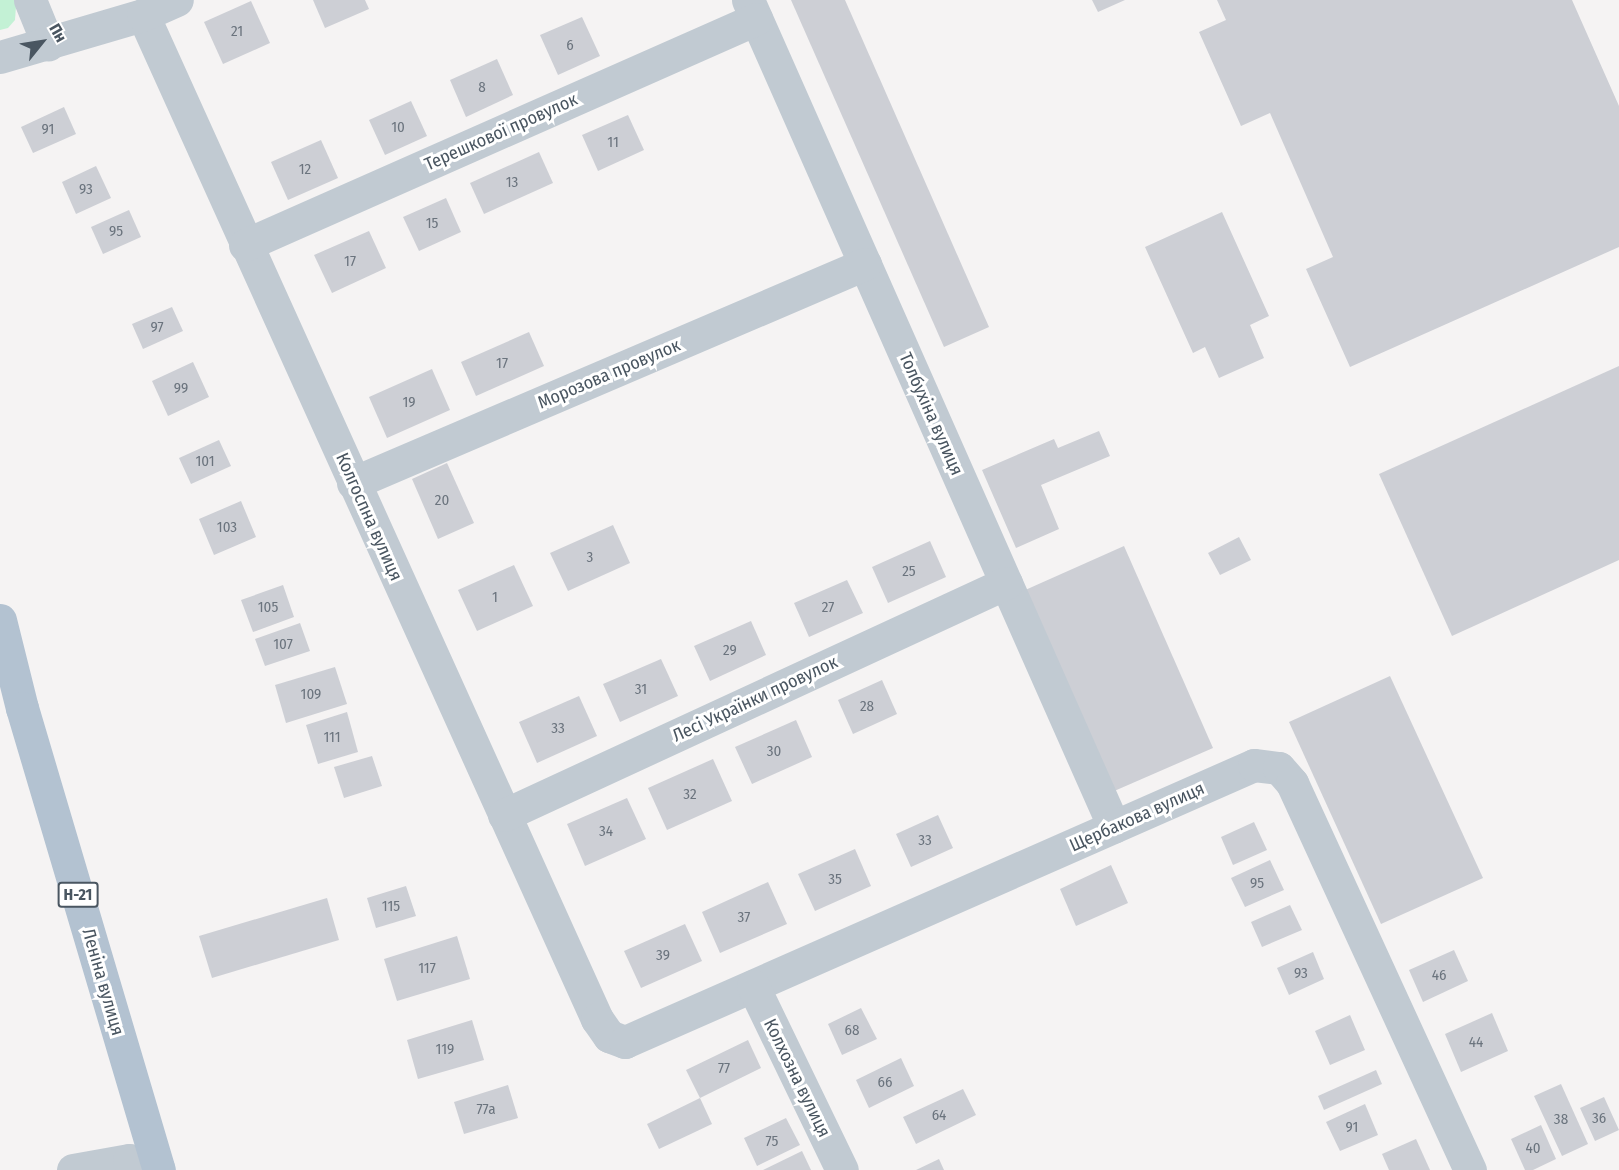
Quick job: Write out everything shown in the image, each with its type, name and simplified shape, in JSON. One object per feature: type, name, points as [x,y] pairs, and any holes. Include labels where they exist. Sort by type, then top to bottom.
[{"type":"main road","name":"Леніна вулиця","points":[[0,620],[26,719],[159,1169]]},
{"type":"street","points":[[30,0],[48,44]]},
{"type":"street","points":[[0,57],[143,15],[177,0]]},
{"type":"street","name":"Терешкової провулок","points":[[245,245],[752,9]]},
{"type":"street","name":"Толбухіна вулиця","points":[[752,9],[1114,827]]},
{"type":"street","name":"Колгоспна вулиця","points":[[143,15],[245,245],[597,1019]]},
{"type":"street","name":"Морозова провулок","points":[[353,483],[865,264]]},
{"type":"street","name":"Лесі Українки провулок","points":[[504,815],[1006,583]]},
{"type":"street","name":"Щербакова вулиця","points":[[597,1019],[609,1036],[625,1042],[1254,765],[1279,768],[1292,783],[1470,1170]]},
{"type":"street","name":"Колхозна вулиця","points":[[753,986],[842,1170]]},
{"type":"street","points":[[73,1170],[129,1160],[159,1169]]},
{"type":"green space","points":[[0,0],[15,0],[16,6],[15,20],[8,28],[0,30]]},
{"type":"building","points":[[313,0],[365,0],[369,9],[325,28]]},
{"type":"building","points":[[791,0],[845,0],[989,327],[944,347]]},
{"type":"building","points":[[1092,0],[1125,0],[1098,12]]},
{"type":"building","points":[[1217,0],[1572,0],[1619,106],[1619,247],[1350,367],[1306,269],[1333,257],[1270,113],[1241,126],[1199,32],[1226,20]]},
{"type":"building","points":[[251,1],[270,43],[223,64],[204,22]]},
{"type":"building","points":[[582,17],[600,56],[558,75],[540,35]]},
{"type":"building","points":[[497,59],[513,95],[466,117],[450,80]]},
{"type":"building","points":[[411,101],[427,136],[385,155],[369,120]]},
{"type":"building","points":[[64,107],[76,134],[33,153],[21,127]]},
{"type":"building","points":[[628,115],[644,150],[598,171],[582,135]]},
{"type":"building","points":[[321,140],[338,178],[288,200],[271,162]]},
{"type":"building","points":[[539,152],[553,183],[484,214],[470,183]]},
{"type":"building","points":[[96,166],[111,198],[76,214],[62,182]]},
{"type":"building","points":[[446,198],[461,232],[419,251],[403,217]]},
{"type":"building","points":[[129,210],[141,237],[103,254],[91,227]]},
{"type":"building","points":[[1222,212],[1269,316],[1250,325],[1264,358],[1219,378],[1205,347],[1193,353],[1145,247]]},
{"type":"building","points":[[369,231],[386,268],[332,293],[314,255]]},
{"type":"building","points":[[172,307],[183,331],[143,349],[132,324]]},
{"type":"building","points":[[529,332],[544,366],[476,396],[461,362]]},
{"type":"building","points":[[193,362],[209,397],[168,416],[152,381]]},
{"type":"building","points":[[1619,366],[1619,560],[1452,636],[1379,474]]},
{"type":"building","points":[[432,369],[450,410],[387,438],[369,397]]},
{"type":"building","points":[[1099,431],[1110,456],[1041,485],[1059,529],[1016,548],[982,470],[1054,439],[1058,448]]},
{"type":"building","points":[[219,440],[231,466],[191,484],[179,458]]},
{"type":"building","points":[[447,463],[474,523],[438,539],[412,479]]},
{"type":"building","points":[[241,501],[256,537],[214,555],[199,519]]},
{"type":"building","points":[[613,525],[630,563],[568,591],[550,553]]},
{"type":"building","points":[[1239,537],[1251,560],[1220,575],[1208,553]]},
{"type":"building","points":[[930,541],[946,577],[888,603],[872,567]]},
{"type":"building","points":[[1124,546],[1213,748],[1112,792],[1023,591]]},
{"type":"building","points":[[514,565],[533,606],[477,631],[458,590]]},
{"type":"building","points":[[847,580],[863,613],[809,637],[794,603]]},
{"type":"building","points":[[283,585],[294,617],[253,632],[241,600]]},
{"type":"building","points":[[751,621],[766,655],[710,681],[694,646]]},
{"type":"building","points":[[300,623],[310,651],[265,666],[255,639]]},
{"type":"building","points":[[661,659],[678,696],[620,722],[603,684]]},
{"type":"building","points":[[335,667],[347,704],[286,723],[275,685]]},
{"type":"building","points":[[1390,676],[1483,878],[1381,924],[1289,722]]},
{"type":"building","points":[[882,680],[897,714],[853,734],[838,700]]},
{"type":"building","points":[[579,696],[597,736],[537,763],[519,722]]},
{"type":"building","points":[[347,712],[358,752],[318,764],[306,725]]},
{"type":"building","points":[[796,720],[812,757],[752,784],[735,747]]},
{"type":"building","points":[[372,756],[382,786],[344,798],[334,767]]},
{"type":"building","points":[[713,759],[732,801],[667,830],[648,788]]},
{"type":"building","points":[[627,798],[646,839],[585,866],[567,824]]},
{"type":"building","points":[[938,815],[953,848],[911,867],[896,834]]},
{"type":"building","points":[[1254,822],[1267,850],[1233,865],[1221,837]]},
{"type":"building","points":[[855,849],[871,886],[815,911],[798,874]]},
{"type":"building","points":[[1270,860],[1284,890],[1245,907],[1231,878]]},
{"type":"building","points":[[1111,865],[1128,903],[1076,926],[1060,889]]},
{"type":"building","points":[[768,882],[787,924],[720,953],[702,912]]},
{"type":"building","points":[[406,886],[416,916],[376,928],[367,898]]},
{"type":"building","points":[[327,898],[339,940],[212,978],[199,936]]},
{"type":"building","points":[[1290,905],[1302,930],[1262,947],[1251,922]]},
{"type":"building","points":[[685,924],[702,961],[641,988],[624,951]]},
{"type":"building","points":[[457,936],[470,979],[397,1001],[384,959]]},
{"type":"building","points":[[1454,950],[1468,981],[1423,1002],[1409,970]]},
{"type":"building","points":[[1313,952],[1324,979],[1289,995],[1277,968]]},
{"type":"building","points":[[861,1008],[877,1039],[842,1055],[828,1024]]},
{"type":"building","points":[[1492,1013],[1508,1051],[1461,1072],[1445,1034]]},
{"type":"building","points":[[1350,1015],[1365,1050],[1330,1065],[1315,1031]]},
{"type":"building","points":[[472,1020],[484,1060],[418,1079],[407,1040]]},
{"type":"building","points":[[748,1040],[761,1068],[700,1098],[686,1070]]},
{"type":"building","points":[[901,1058],[914,1086],[869,1108],[856,1080]]},
{"type":"building","points":[[1376,1070],[1382,1084],[1324,1110],[1318,1096]]},
{"type":"building","points":[[1561,1084],[1588,1144],[1562,1156],[1534,1096]]},
{"type":"building","points":[[508,1085],[518,1118],[464,1134],[454,1102]]},
{"type":"building","points":[[963,1089],[976,1115],[916,1144],[903,1117]]},
{"type":"building","points":[[1604,1097],[1619,1130],[1595,1141],[1580,1108]]},
{"type":"building","points":[[700,1098],[712,1124],[659,1149],[647,1124]]},
{"type":"building","points":[[1365,1104],[1378,1135],[1340,1151],[1326,1122]]},
{"type":"building","points":[[786,1118],[800,1145],[757,1166],[744,1138]]},
{"type":"building","points":[[1541,1125],[1556,1159],[1533,1170],[1525,1170],[1511,1139]]},
{"type":"building","points":[[1416,1139],[1430,1170],[1389,1170],[1382,1154]]},
{"type":"building","points":[[802,1151],[811,1170],[763,1170]]},
{"type":"building","points":[[939,1159],[944,1170],[916,1170]]}]
